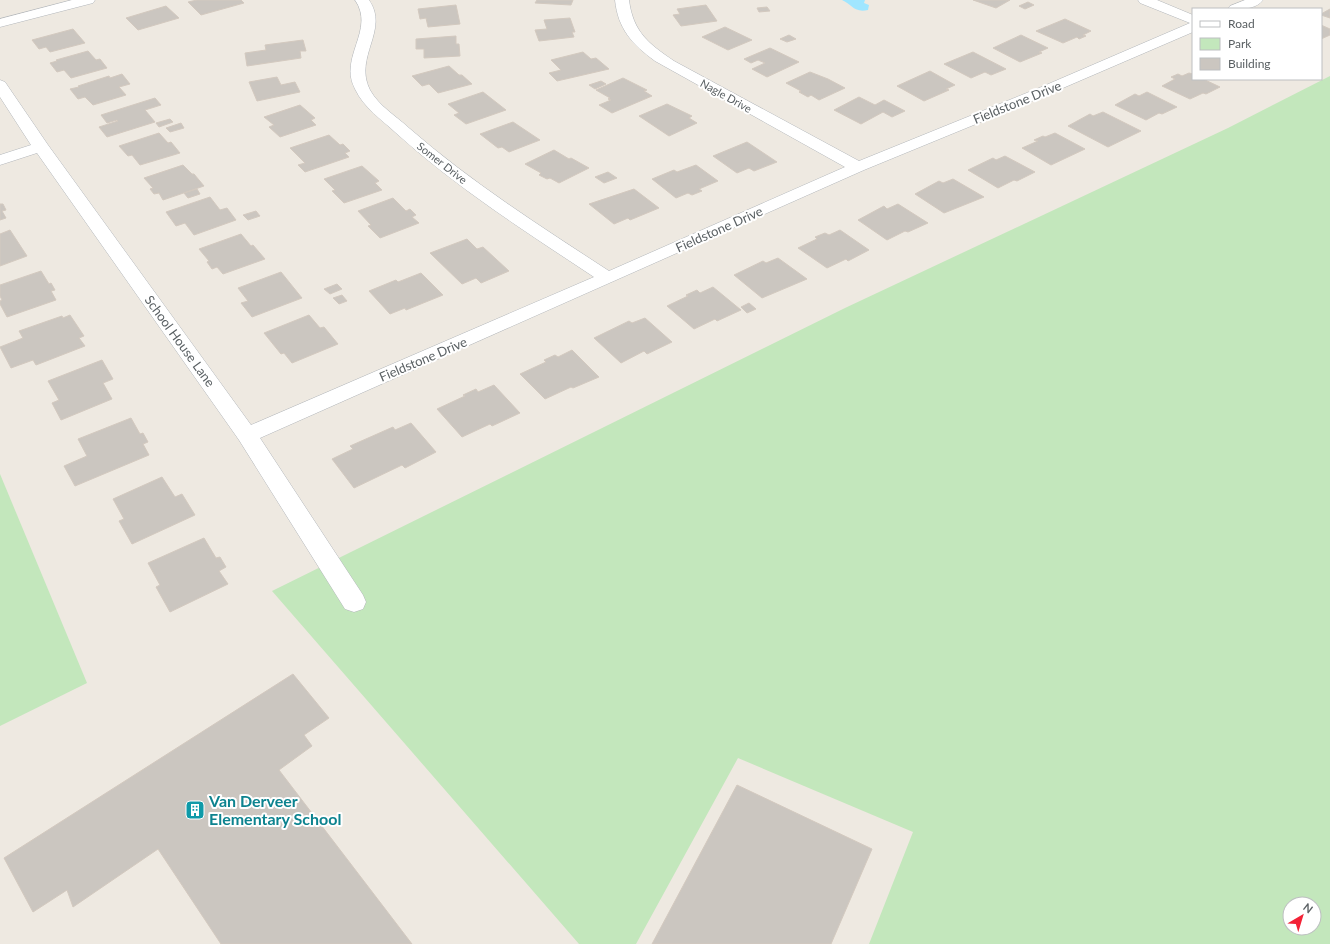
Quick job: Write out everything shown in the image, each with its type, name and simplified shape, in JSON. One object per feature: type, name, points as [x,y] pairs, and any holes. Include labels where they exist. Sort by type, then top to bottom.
[{"type":"street","points":[[0,23],[88,0]]},
{"type":"street","name":"Somer Drive","points":[[362,0],[365,3],[370,15],[369,27],[357,68],[359,82],[368,98],[418,146],[468,184],[608,278]]},
{"type":"street","name":"Nagle Drive","points":[[622,0],[622,12],[632,35],[649,51],[669,64],[858,167]]},
{"type":"street","points":[[1145,0],[1192,20]]},
{"type":"street","points":[[1237,8],[1256,0]]},
{"type":"street","name":"Fieldstone Drive","points":[[247,434],[608,278],[858,167],[1044,91],[1192,27]]},
{"type":"street","name":"School House Lane","points":[[0,85],[41,147],[247,434],[354,602]]},
{"type":"street","points":[[0,160],[41,147]]},
{"type":"green space","points":[[1330,76],[1330,944],[869,944],[913,832],[738,758],[636,944],[579,944],[272,591],[845,308],[1228,128]]},
{"type":"green space","points":[[0,474],[87,683],[0,726]]},
{"type":"water","points":[[842,0],[865,0],[864,3],[869,5],[868,10],[863,11],[857,9]]},
{"type":"building","points":[[197,0],[241,0],[244,3],[201,15],[188,2]]},
{"type":"building","points":[[537,0],[573,0],[571,5],[535,3]]},
{"type":"building","points":[[973,0],[1010,0],[996,8]]},
{"type":"building","points":[[1028,2],[1034,5],[1025,9],[1019,6]]},
{"type":"building","points":[[456,5],[460,24],[428,27],[426,18],[420,19],[418,9]]},
{"type":"building","points":[[706,5],[717,21],[681,26],[673,15],[680,14],[677,9]]},
{"type":"building","points":[[166,6],[179,18],[138,30],[126,18]]},
{"type":"building","points":[[767,7],[770,11],[759,12],[757,8]]},
{"type":"building","points":[[1330,9],[1330,18],[1322,15],[1322,13]]},
{"type":"building","points":[[570,18],[575,32],[572,32],[574,37],[539,41],[535,30],[547,29],[544,20]]},
{"type":"building","points":[[1065,19],[1091,31],[1083,35],[1086,36],[1079,39],[1077,37],[1063,43],[1036,31]]},
{"type":"building","points":[[1322,25],[1330,29],[1330,35],[1322,39]]},
{"type":"building","points":[[725,27],[752,40],[728,50],[702,37]]},
{"type":"building","points":[[73,29],[85,43],[50,52],[46,47],[39,49],[32,40]]},
{"type":"building","points":[[789,35],[796,39],[787,42],[780,39]]},
{"type":"building","points":[[1021,35],[1048,48],[1039,52],[1042,53],[1020,62],[993,48]]},
{"type":"building","points":[[456,36],[456,44],[459,44],[460,56],[424,58],[424,49],[416,49],[416,39]]},
{"type":"building","points":[[303,40],[306,51],[300,51],[301,58],[247,66],[245,53],[266,50],[265,45]]},
{"type":"building","points":[[770,48],[799,62],[767,77],[752,69],[765,63],[758,60],[751,63],[744,59]]},
{"type":"building","points":[[88,51],[96,60],[100,59],[107,68],[71,78],[64,70],[57,72],[50,63],[57,61],[56,60]]},
{"type":"building","points":[[583,52],[591,59],[596,58],[609,69],[557,81],[549,73],[561,70],[551,60]]},
{"type":"building","points":[[973,52],[1006,69],[991,75],[985,72],[971,78],[944,64]]},
{"type":"building","points":[[449,66],[472,84],[438,93],[429,84],[422,86],[412,76]]},
{"type":"building","points":[[930,71],[955,85],[946,89],[949,90],[924,101],[897,86]]},
{"type":"building","points":[[810,72],[845,88],[819,100],[811,95],[808,97],[799,92],[801,91],[786,83]]},
{"type":"building","points":[[1189,73],[1192,74],[1192,80],[1205,80],[1220,87],[1206,94],[1203,93],[1190,99],[1162,86],[1175,79],[1171,77],[1178,74],[1182,76]]},
{"type":"building","points":[[122,74],[130,84],[119,87],[126,95],[93,105],[85,97],[78,99],[70,89],[109,76],[110,78]]},
{"type":"building","points":[[277,77],[281,85],[295,82],[300,92],[257,101],[249,82]]},
{"type":"building","points":[[623,78],[647,90],[644,91],[652,96],[612,113],[599,105],[611,100],[608,99],[610,98],[596,90]]},
{"type":"building","points":[[601,81],[606,84],[595,89],[589,85]]},
{"type":"building","points":[[483,92],[506,110],[466,124],[454,115],[459,113],[448,104]]},
{"type":"building","points":[[1147,92],[1177,107],[1162,114],[1159,113],[1146,120],[1115,105],[1135,94],[1139,96]]},
{"type":"building","points":[[859,97],[875,105],[884,100],[905,111],[892,117],[883,112],[861,124],[834,110]]},
{"type":"building","points":[[155,98],[161,105],[145,110],[155,122],[107,137],[99,127],[118,121],[107,123],[101,115]]},
{"type":"building","points":[[667,104],[692,116],[689,118],[697,123],[669,136],[639,116]]},
{"type":"building","points":[[300,105],[315,118],[311,120],[316,125],[280,137],[269,127],[274,125],[264,117]]},
{"type":"building","points":[[1103,112],[1141,131],[1108,147],[1068,126],[1090,114],[1093,116]]},
{"type":"building","points":[[170,119],[173,122],[159,127],[156,123]]},
{"type":"building","points":[[513,122],[540,140],[509,152],[502,147],[498,148],[480,134]]},
{"type":"building","points":[[181,123],[184,128],[170,132],[166,128]]},
{"type":"building","points":[[159,133],[168,143],[171,142],[180,153],[140,165],[132,155],[128,156],[119,146]]},
{"type":"building","points":[[1055,133],[1085,149],[1051,165],[1022,148],[1038,141],[1034,140]]},
{"type":"building","points":[[329,135],[340,145],[343,144],[350,151],[345,153],[349,157],[305,172],[298,165],[305,163],[290,148]]},
{"type":"building","points":[[747,142],[777,162],[754,171],[749,168],[737,173],[713,156]]},
{"type":"building","points":[[554,150],[589,168],[559,183],[550,178],[547,179],[539,175],[541,173],[525,164]]},
{"type":"building","points":[[1005,156],[1035,172],[998,188],[968,170],[993,158],[996,160]]},
{"type":"building","points":[[183,165],[192,174],[194,174],[204,186],[163,200],[159,193],[154,194],[150,189],[153,188],[144,178]]},
{"type":"building","points":[[696,165],[718,181],[699,189],[702,191],[692,195],[688,193],[676,198],[652,179],[674,170],[677,172]]},
{"type":"building","points":[[362,166],[379,181],[375,183],[382,190],[344,203],[332,191],[335,190],[324,179]]},
{"type":"building","points":[[608,172],[617,178],[604,183],[595,177]]},
{"type":"building","points":[[953,179],[984,197],[944,213],[915,194],[939,181],[943,183]]},
{"type":"building","points":[[197,189],[200,194],[188,198],[184,193]]},
{"type":"building","points":[[634,189],[659,208],[630,220],[628,218],[614,224],[589,204]]},
{"type":"building","points":[[210,197],[220,210],[227,208],[236,220],[194,235],[185,223],[176,226],[166,212]]},
{"type":"building","points":[[393,198],[406,211],[410,209],[416,215],[412,217],[419,223],[380,238],[368,226],[371,225],[358,211]]},
{"type":"building","points":[[0,204],[3,204],[6,210],[2,211],[6,218],[0,220]]},
{"type":"building","points":[[898,204],[928,223],[908,232],[905,231],[887,240],[858,220],[884,206],[887,209]]},
{"type":"building","points":[[256,211],[260,216],[248,220],[243,215]]},
{"type":"building","points":[[10,230],[27,256],[0,266],[0,234]]},
{"type":"building","points":[[840,230],[869,250],[848,261],[846,259],[827,268],[798,248],[817,239],[815,237],[825,233],[829,235]]},
{"type":"building","points":[[241,234],[265,259],[223,274],[217,267],[212,269],[207,262],[209,261],[199,249]]},
{"type":"building","points":[[467,239],[477,249],[483,247],[509,271],[481,283],[476,278],[462,284],[430,253]]},
{"type":"building","points":[[778,258],[807,279],[762,298],[734,275],[763,261],[766,263]]},
{"type":"building","points":[[41,271],[49,284],[51,283],[55,290],[51,291],[56,300],[7,317],[0,304],[0,301],[2,300],[0,296],[0,285]]},
{"type":"building","points":[[281,272],[302,298],[252,317],[241,303],[248,301],[238,288]]},
{"type":"building","points":[[421,273],[443,295],[406,310],[405,308],[390,314],[369,291],[396,280],[398,282]]},
{"type":"building","points":[[337,284],[342,289],[330,294],[324,289]]},
{"type":"building","points":[[713,287],[741,310],[717,321],[715,319],[694,329],[667,306],[697,290],[700,293]]},
{"type":"building","points":[[342,295],[347,301],[339,304],[333,298]]},
{"type":"building","points":[[749,303],[756,309],[747,313],[741,307]]},
{"type":"building","points":[[70,315],[84,336],[79,338],[85,346],[36,365],[33,360],[11,368],[0,347],[23,338],[19,331],[62,316],[63,318]]},
{"type":"building","points":[[309,315],[320,328],[324,327],[338,344],[292,363],[284,353],[281,354],[264,333]]},
{"type":"building","points":[[645,318],[672,342],[647,354],[644,351],[621,363],[594,338],[629,321],[632,323]]},
{"type":"building","points":[[572,350],[599,377],[573,388],[571,387],[545,399],[520,374],[546,362],[544,360],[555,355],[558,357]]},
{"type":"building","points":[[102,360],[113,379],[103,383],[112,399],[61,420],[52,403],[59,400],[48,381]]},
{"type":"building","points":[[494,385],[520,413],[492,426],[490,424],[462,437],[437,409],[465,396],[463,395],[476,389],[478,392]]},
{"type":"building","points":[[131,418],[140,434],[143,433],[148,442],[143,444],[149,455],[75,486],[64,466],[87,456],[78,439]]},
{"type":"building","points":[[411,423],[436,452],[405,468],[402,465],[354,488],[332,459],[353,449],[350,446],[393,427],[395,430]]},
{"type":"building","points":[[162,477],[175,497],[182,494],[195,515],[132,544],[119,521],[124,519],[113,499]]},
{"type":"building","points":[[204,538],[216,558],[220,557],[226,567],[219,571],[228,584],[170,612],[156,587],[160,585],[148,563]]},
{"type":"building","name":"Van Derveer Elementary School","points":[[293,674],[329,718],[304,735],[312,746],[279,770],[412,944],[221,944],[158,849],[73,907],[67,890],[33,912],[4,858]]},
{"type":"building","points":[[737,785],[872,849],[831,944],[652,944]]},
{"type":"place","name":"Van Derveer Elementary School","points":[[195,810]]}]
